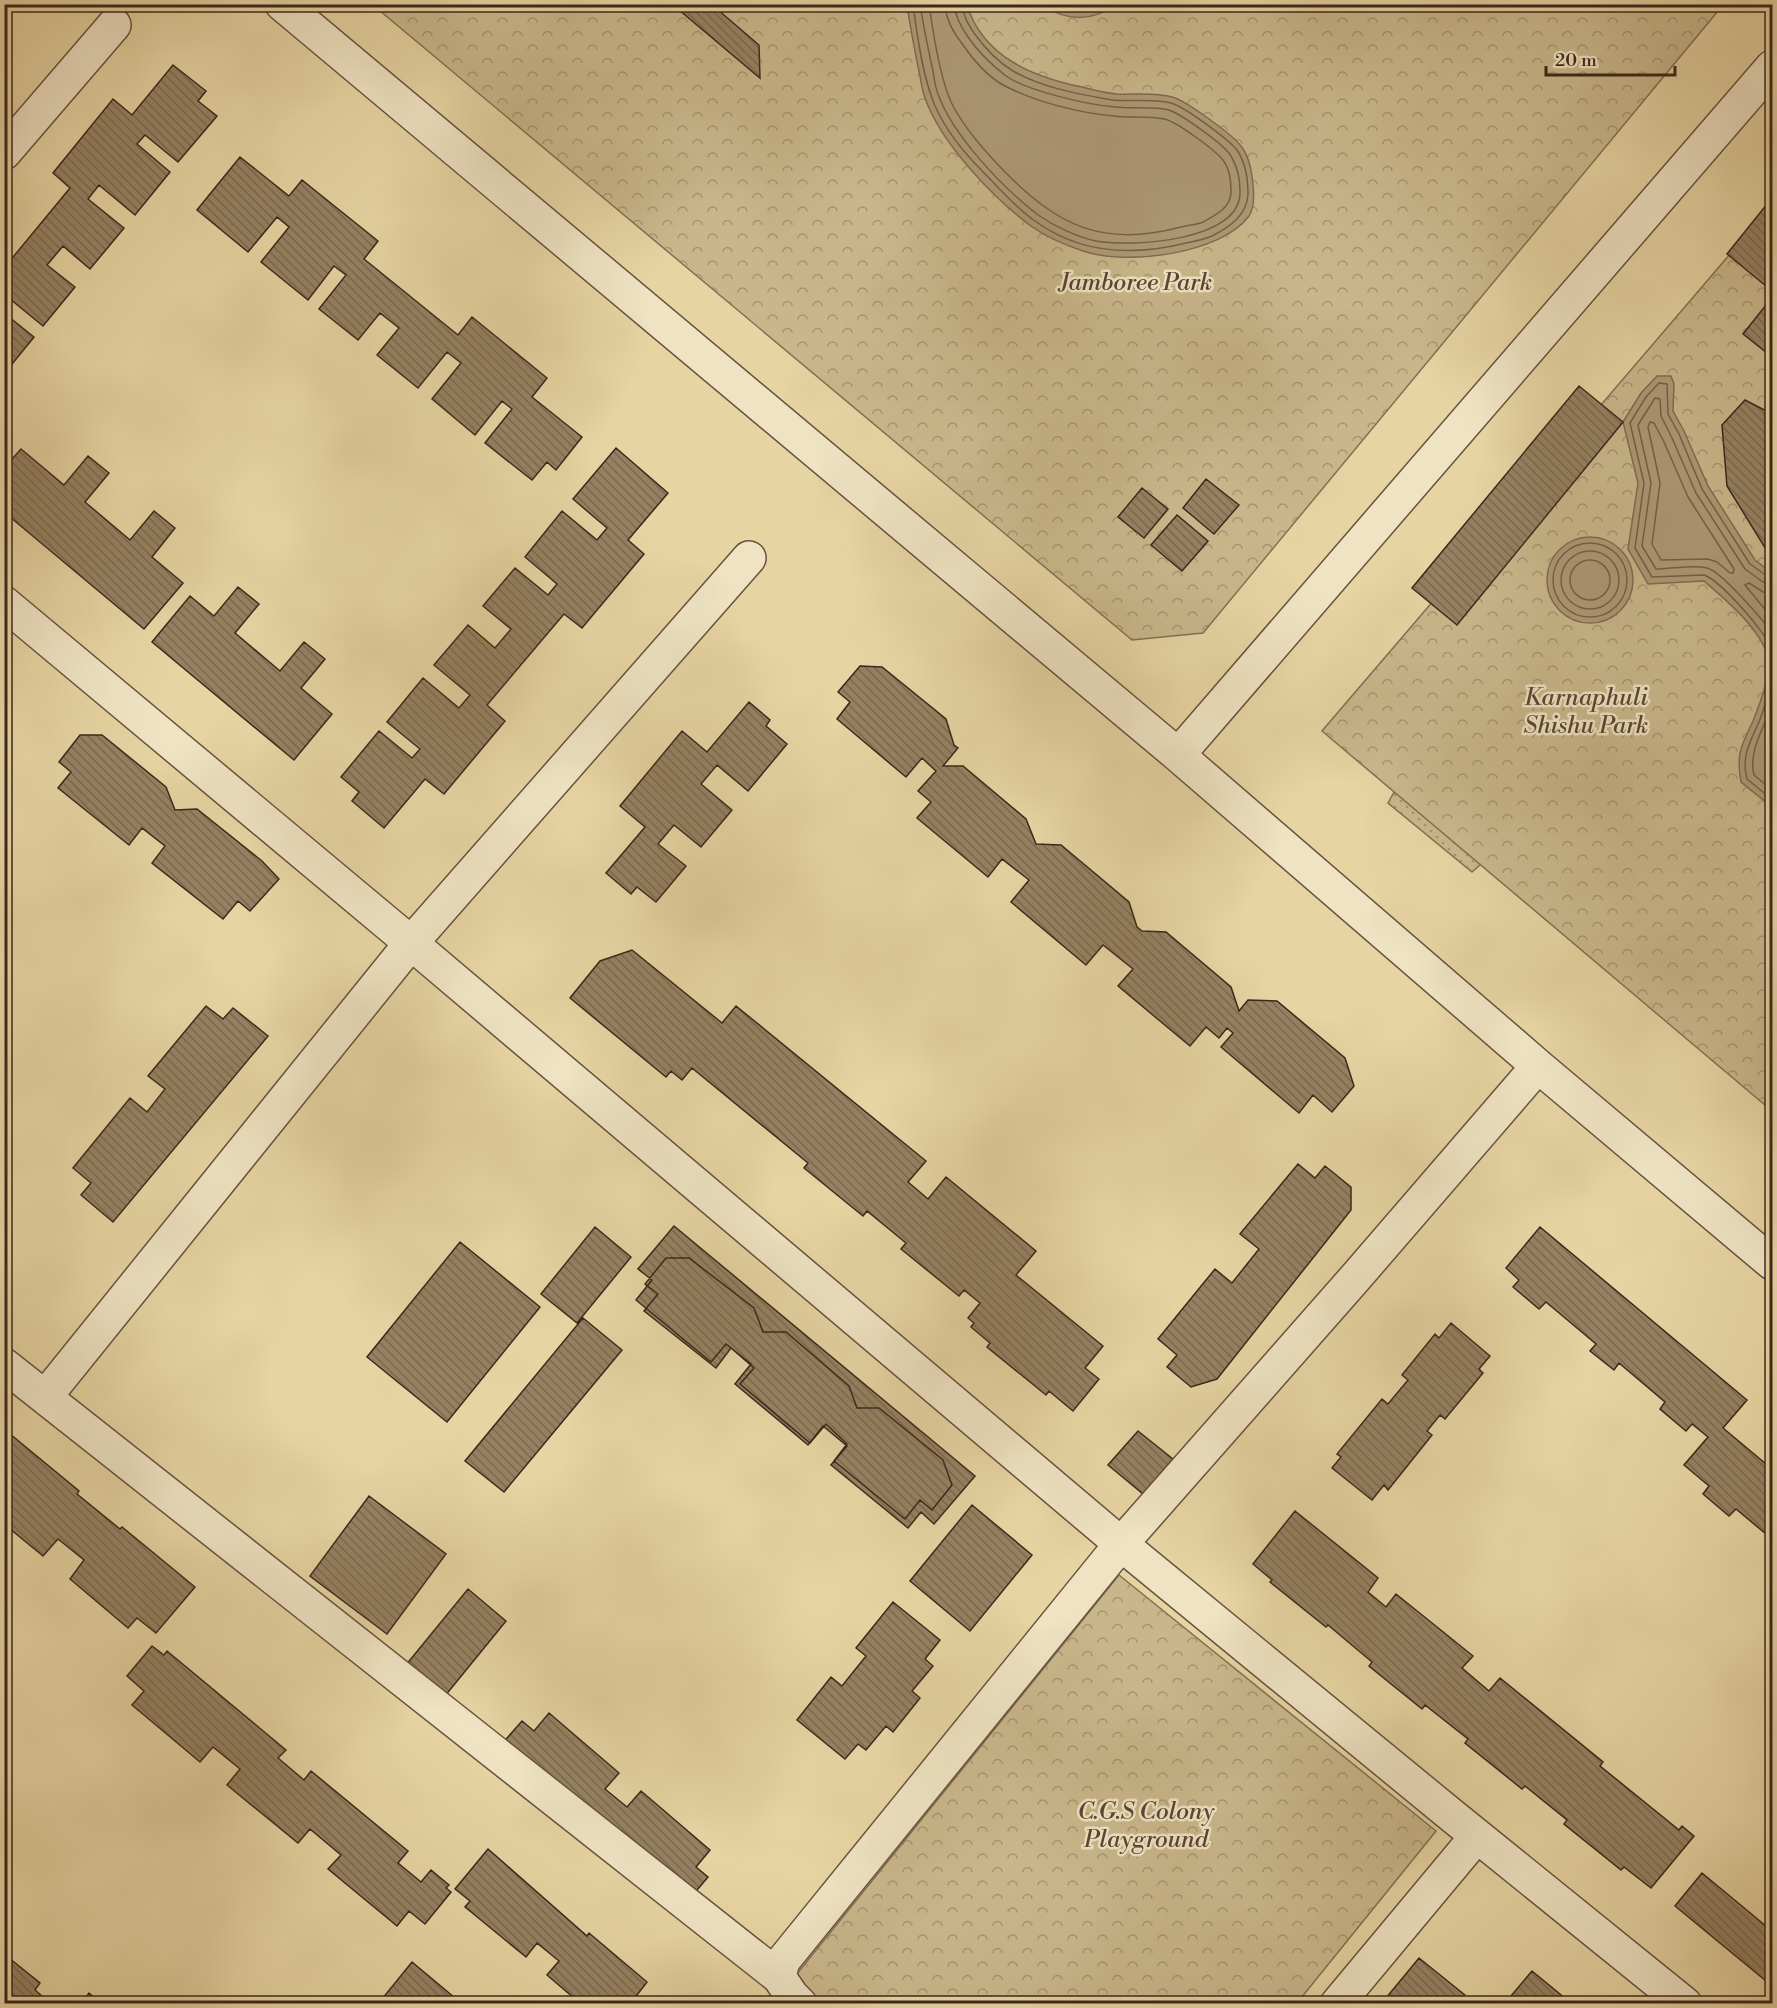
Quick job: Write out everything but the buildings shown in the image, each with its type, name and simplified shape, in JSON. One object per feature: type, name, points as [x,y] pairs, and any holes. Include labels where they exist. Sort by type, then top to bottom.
[{"type":"street","points":[[282,4],[1178,755],[1538,1066],[1773,1263]]},
{"type":"street","points":[[4,153],[114,25]]},
{"type":"street","points":[[1178,755],[1773,67]]},
{"type":"street","points":[[45,1397],[411,943],[749,558]]},
{"type":"street","points":[[4,603],[411,943],[1120,1544],[1685,2004]]},
{"type":"street","points":[[778,1977],[783,1961],[1120,1544],[1356,1277],[1538,1066]]},
{"type":"street","points":[[4,1365],[778,1977],[801,2004]]},
{"type":"street","points":[[1337,2004],[1477,1836]]},
{"type":"green space","name":"Jamboree Park","points":[[373,5],[1723,5],[1203,633],[1132,640]]},
{"type":"green space","name":"Karnaphuli Shishu Park","points":[[1772,205],[1772,1111],[1322,731]]},
{"type":"green space","points":[[1402,778],[1491,855],[1472,872],[1388,803]]},
{"type":"green space","name":"C.G.S Colony Playground","points":[[1119,1575],[1436,1831],[1297,2003],[778,2004],[775,2001]]},
{"type":"water","points":[[907,5],[967,5],[975,23],[997,51],[1012,62],[1046,77],[1108,93],[1165,95],[1187,104],[1229,134],[1244,150],[1252,175],[1251,213],[1236,229],[1217,240],[1196,248],[1147,257],[1101,255],[1083,251],[1037,230],[985,185],[955,151],[943,133],[925,98]]},
{"type":"water","points":[[1043,5],[1114,5],[1106,11],[1088,17],[1070,17]]},
{"type":"water","points":[[1657,376],[1671,376],[1674,384],[1673,411],[1708,486],[1755,560],[1772,573],[1772,803],[1767,803],[1741,782],[1739,764],[1741,750],[1768,676],[1769,663],[1761,640],[1744,618],[1704,581],[1648,584],[1628,549],[1638,483],[1623,422],[1641,393]]},
{"type":"water","points":[[1590,537],[1614,544],[1626,556],[1633,580],[1626,604],[1614,616],[1590,623],[1566,616],[1554,604],[1547,580],[1554,556],[1566,544]]}]
